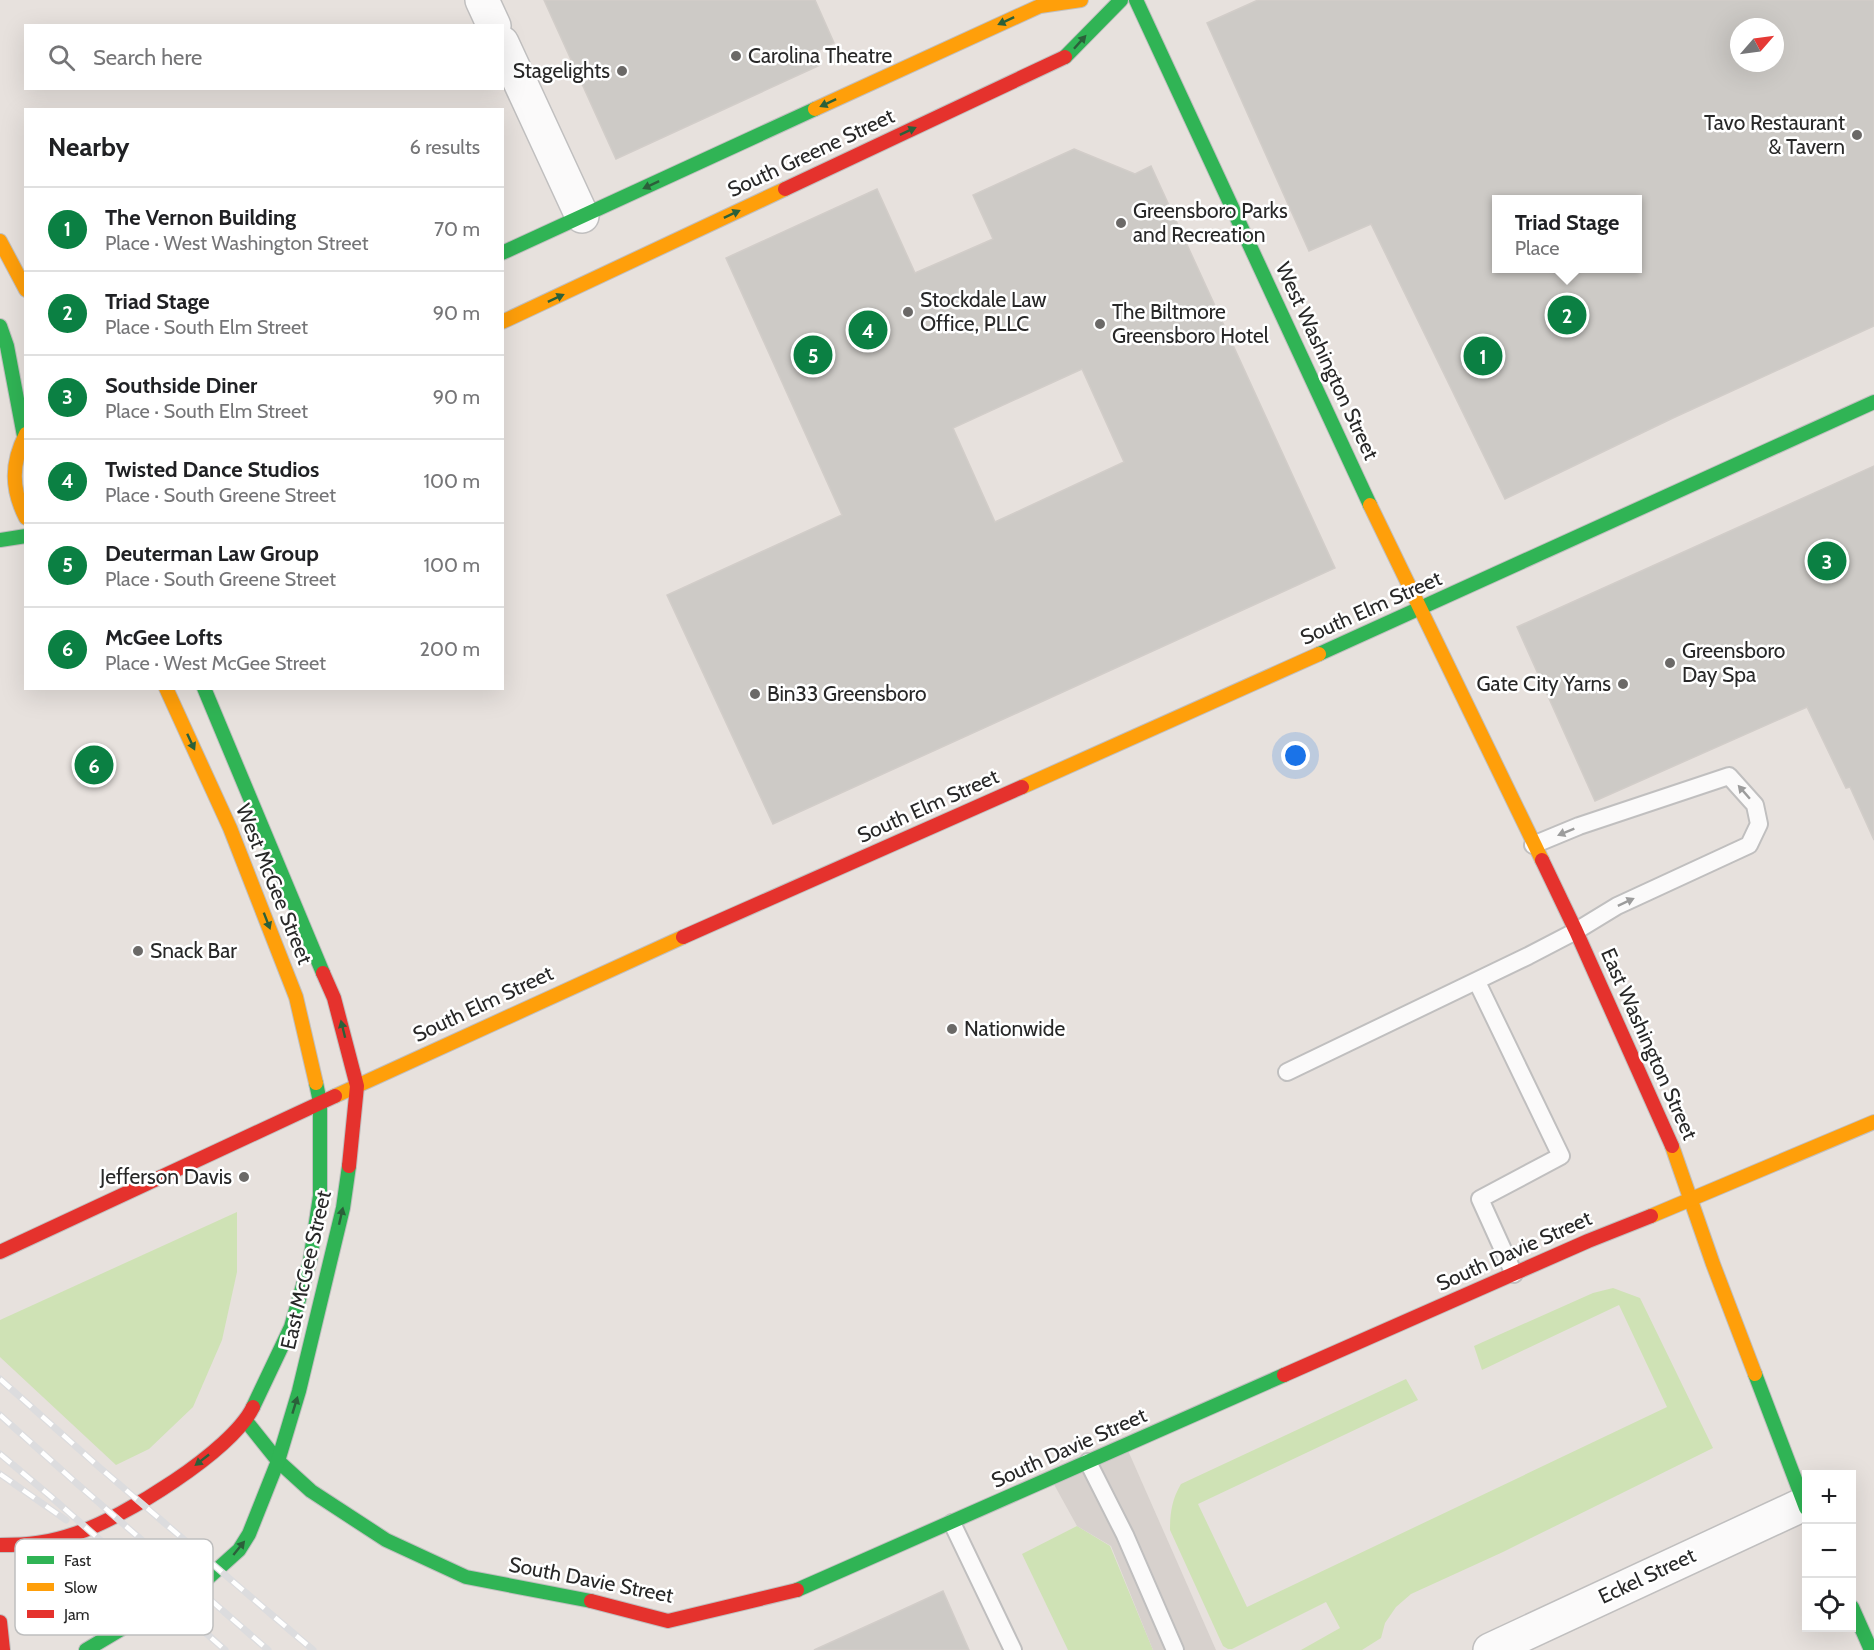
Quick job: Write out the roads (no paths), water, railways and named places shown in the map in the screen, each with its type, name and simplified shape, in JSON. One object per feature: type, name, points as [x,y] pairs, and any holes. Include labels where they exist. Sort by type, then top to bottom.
[{"type":"street","points":[[482,0],[493,24]]},
{"type":"street","name":"South Greene Street","points":[[504,252],[1040,6],[1081,0]]},
{"type":"street","name":"South Greene Street","points":[[504,321],[1067,56],[1121,0]]},
{"type":"street","name":"West Washington Street","points":[[1136,0],[1421,609]]},
{"type":"street","points":[[504,47],[582,216]]},
{"type":"street","points":[[0,241],[24,286]]},
{"type":"street","points":[[0,326],[7,346],[24,430]]},
{"type":"street","name":"South Elm Street","points":[[2,1244],[357,1086],[586,980],[1421,609],[1874,402]]},
{"type":"street","points":[[24,437],[15,458],[13,482],[19,506],[24,515]]},
{"type":"street","points":[[0,472],[15,458]]},
{"type":"street","points":[[0,540],[24,536]]},
{"type":"street","name":"East Washington Street","points":[[1421,609],[1576,931],[1673,1148],[1713,1264],[1802,1498]]},
{"type":"street","name":"West McGee Street","points":[[167,690],[230,828],[296,997],[320,1102]]},
{"type":"street","name":"West McGee Street","points":[[205,690],[334,998],[357,1086]]},
{"type":"street","name":"East McGee Street","points":[[278,1461],[299,1391],[343,1208],[357,1086]]},
{"type":"street","name":"East McGee Street","points":[[246,1421],[291,1327],[310,1261],[320,1196],[320,1102]]},
{"type":"street","name":"South Davie Street","points":[[246,1421],[278,1461],[311,1491],[386,1540],[466,1577],[581,1599],[668,1621],[791,1593],[1588,1241],[1692,1200],[1874,1122]]},
{"type":"street","points":[[56,1539],[78,1533],[116,1515],[172,1482],[204,1460],[246,1421]]},
{"type":"street","points":[[213,1573],[239,1550],[249,1534],[278,1461]]},
{"type":"street","name":"Eckel Street","points":[[1490,1650],[1802,1507]]},
{"type":"street","points":[[1856,1618],[1871,1650]]},
{"type":"street","points":[[0,1622],[3,1650]]},
{"type":"street","points":[[86,1650],[109,1635]]},
{"type":"lane","points":[[1287,1072],[1477,981],[1576,931],[1617,906],[1749,845],[1759,824],[1755,805],[1729,776],[1580,826],[1533,845]]},
{"type":"lane","points":[[1477,981],[1561,1156],[1480,1199],[1514,1274]]},
{"type":"lane","points":[[1088,1462],[1125,1534],[1175,1650]]},
{"type":"lane","points":[[952,1523],[1013,1650]]},
{"type":"railway","points":[[0,1379],[183,1539]]},
{"type":"railway","points":[[0,1415],[141,1539]]},
{"type":"railway","points":[[0,1454],[99,1539]]},
{"type":"railway","points":[[0,1474],[66,1520]]},
{"type":"railway","points":[[213,1564],[313,1650]]},
{"type":"railway","points":[[213,1602],[268,1650]]},
{"type":"railway","points":[[208,1635],[225,1650]]},
{"type":"place","name":"Carolina Theatre","points":[[736,56]]},
{"type":"place","name":"Stagelights","points":[[622,71]]},
{"type":"place","name":"Tavo Restaurant & Tavern","points":[[1857,135]]},
{"type":"place","name":"Greensboro Parks and Recreation","points":[[1121,223]]},
{"type":"place","name":"Stockdale Law Office, PLLC","points":[[908,312]]},
{"type":"place","name":"Triad Stage","points":[[1567,315]]},
{"type":"place","name":"The Biltmore Greensboro Hotel","points":[[1100,324]]},
{"type":"place","name":"Twisted Dance Studios","points":[[868,330]]},
{"type":"place","name":"Deuterman Law Group","points":[[813,355]]},
{"type":"place","name":"The Vernon Building","points":[[1483,356]]},
{"type":"place","name":"Southside Diner","points":[[1827,561]]},
{"type":"place","name":"Greensboro Day Spa","points":[[1670,663]]},
{"type":"place","name":"Gate City Yarns","points":[[1623,684]]},
{"type":"place","name":"Bin33 Greensboro","points":[[755,694]]},
{"type":"place","name":"McGee Lofts","points":[[94,765]]},
{"type":"place","name":"Snack Bar","points":[[138,951]]},
{"type":"place","name":"Nationwide","points":[[952,1029]]},
{"type":"place","name":"Jefferson Davis","points":[[244,1177]]}]
